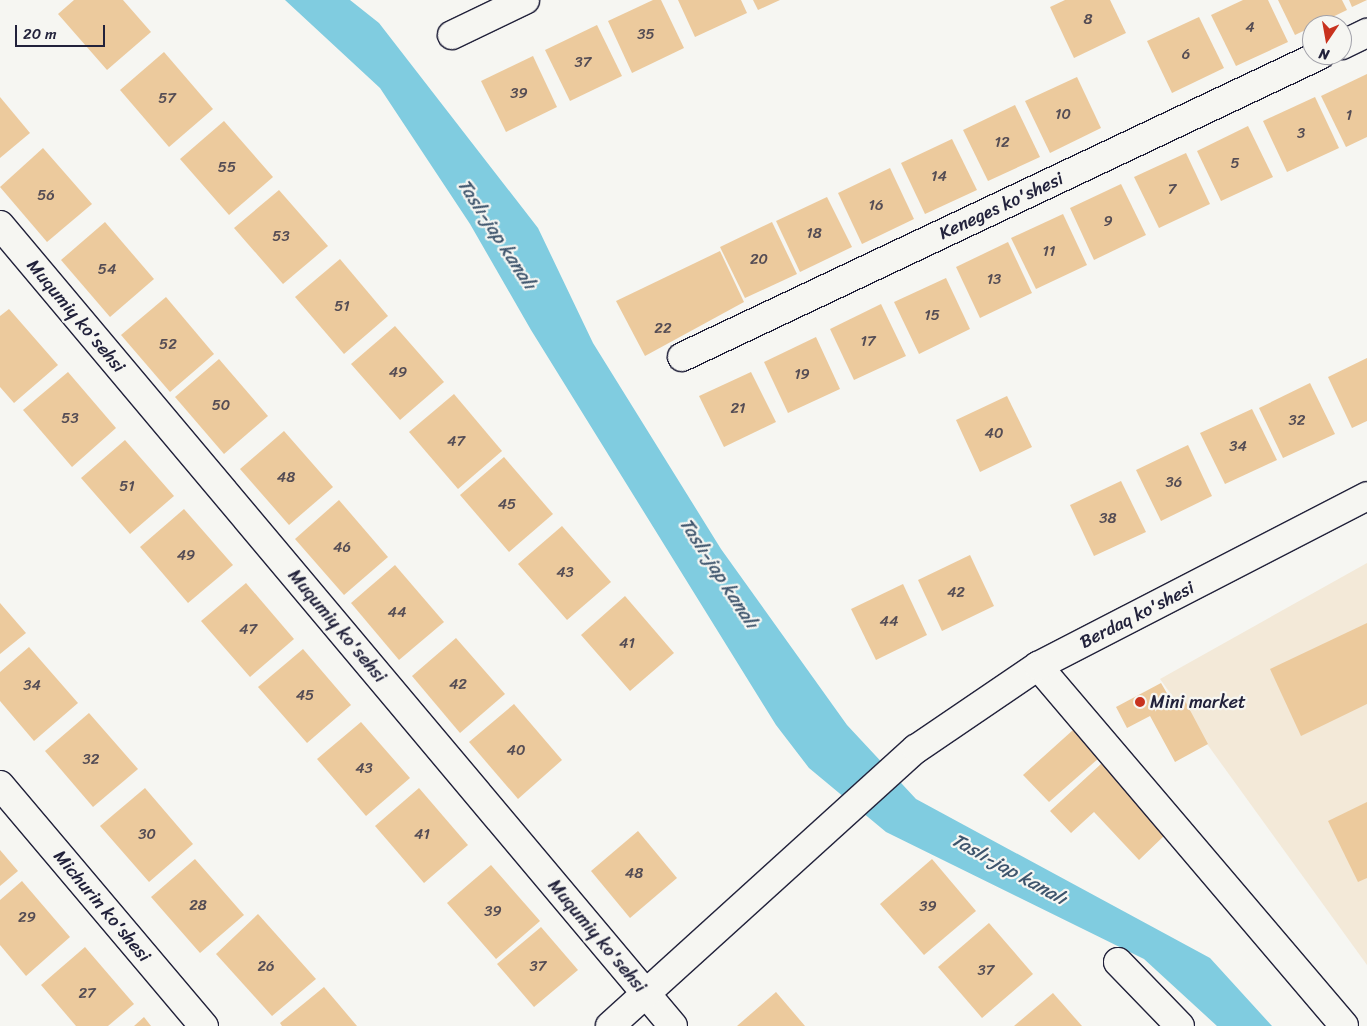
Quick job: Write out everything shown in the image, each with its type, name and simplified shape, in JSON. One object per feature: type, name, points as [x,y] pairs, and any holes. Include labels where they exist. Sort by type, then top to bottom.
[{"type":"street","points":[[452,35],[525,0]]},
{"type":"street","points":[[1352,40],[1367,33]]},
{"type":"street","name":"Keneges ko'shesi","points":[[682,357],[1302,64]]},
{"type":"street","name":"Muqumiy ko'sehsi","points":[[0,225],[674,1026]]},
{"type":"street","name":"Berdaq ko'shesi","points":[[610,1026],[846,809],[916,749],[1038,666],[1367,496]]},
{"type":"street","points":[[1038,666],[1344,1026]]},
{"type":"street","name":"Michurin ko'shesi","points":[[0,785],[204,1026]]},
{"type":"street","points":[[1118,962],[1180,1026]]},
{"type":"shaded area","points":[[1367,563],[1367,965],[1160,679]]},
{"type":"water","name":"Taslı-jap kanalı","points":[[285,0],[350,0],[379,23],[538,228],[593,343],[721,549],[847,725],[916,799],[1210,958],[1272,1026],[1217,1026],[1144,959],[886,832],[809,768],[776,725],[531,330],[470,224],[380,88]]},
{"type":"building","points":[[74,0],[123,0],[151,32],[107,70],[58,14]]},
{"type":"building","points":[[653,0],[661,0],[684,48],[632,73],[608,21]]},
{"type":"building","points":[[678,0],[741,0],[747,13],[695,37]]},
{"type":"building","points":[[753,0],[780,0],[758,10]]},
{"type":"building","points":[[1065,0],[1110,0],[1126,33],[1074,58],[1050,7]]},
{"type":"building","points":[[1243,0],[1268,0],[1288,42],[1236,66],[1211,15]]},
{"type":"building","points":[[1278,0],[1342,0],[1347,10],[1337,15],[1302,15],[1302,32],[1295,35]]},
{"type":"building","points":[[1349,0],[1367,0],[1352,7]]},
{"type":"building","points":[[1199,17],[1224,68],[1172,93],[1147,41]]},
{"type":"building","points":[[597,25],[622,76],[570,101],[545,50]]},
{"type":"building","points":[[164,52],[213,109],[169,147],[120,90]]},
{"type":"building","points":[[533,56],[557,107],[506,132],[481,81]]},
{"type":"building","points":[[1367,74],[1367,137],[1346,147],[1321,96]]},
{"type":"building","points":[[1077,77],[1101,128],[1050,153],[1025,101]]},
{"type":"building","points":[[0,97],[30,133],[0,158]]},
{"type":"building","points":[[1315,97],[1339,148],[1287,172],[1263,121]]},
{"type":"building","points":[[1015,105],[1040,157],[988,181],[963,130]]},
{"type":"building","points":[[224,121],[273,177],[229,215],[180,159]]},
{"type":"building","points":[[1248,126],[1273,177],[1221,201],[1197,151]]},
{"type":"building","points":[[952,139],[977,190],[925,214],[901,163]]},
{"type":"building","points":[[43,148],[92,204],[47,242],[0,187]]},
{"type":"building","points":[[1186,153],[1210,204],[1159,228],[1134,177]]},
{"type":"building","points":[[890,168],[914,219],[862,244],[838,193]]},
{"type":"building","points":[[1121,184],[1146,235],[1094,260],[1070,208]]},
{"type":"building","points":[[279,190],[328,246],[283,284],[234,228]]},
{"type":"building","points":[[827,197],[852,247],[800,272],[776,221]]},
{"type":"building","points":[[1063,214],[1087,265],[1036,289],[1011,238]]},
{"type":"building","points":[[105,222],[154,279],[110,317],[61,260]]},
{"type":"building","points":[[772,222],[797,274],[745,298],[720,247]]},
{"type":"building","points":[[1008,242],[1032,293],[980,318],[956,267]]},
{"type":"building","points":[[720,251],[744,302],[645,356],[616,301]]},
{"type":"building","points":[[340,259],[388,316],[344,354],[295,297]]},
{"type":"building","points":[[946,278],[970,329],[919,354],[894,302]]},
{"type":"building","points":[[166,297],[214,354],[170,392],[121,335]]},
{"type":"building","points":[[881,304],[906,356],[854,380],[830,329]]},
{"type":"building","points":[[9,309],[58,365],[14,403],[0,387],[0,316]]},
{"type":"building","points":[[395,326],[444,382],[400,420],[351,364]]},
{"type":"building","points":[[816,337],[840,389],[788,413],[764,362]]},
{"type":"building","points":[[1367,358],[1367,421],[1352,428],[1328,377]]},
{"type":"building","points":[[219,359],[268,416],[224,454],[175,397]]},
{"type":"building","points":[[68,372],[116,428],[72,467],[23,410]]},
{"type":"building","points":[[751,372],[776,422],[724,447],[699,396]]},
{"type":"building","points":[[1310,383],[1335,434],[1283,458],[1259,408]]},
{"type":"building","points":[[454,394],[502,451],[458,489],[409,432]]},
{"type":"building","points":[[1007,396],[1032,447],[980,472],[956,420]]},
{"type":"building","points":[[1252,409],[1277,460],[1225,484],[1200,433]]},
{"type":"building","points":[[284,431],[333,487],[289,525],[240,469]]},
{"type":"building","points":[[125,440],[174,496],[130,534],[81,478]]},
{"type":"building","points":[[1188,445],[1212,496],[1161,521],[1136,470]]},
{"type":"building","points":[[504,457],[553,514],[509,552],[460,495]]},
{"type":"building","points":[[1121,481],[1146,532],[1094,556],[1070,505]]},
{"type":"building","points":[[339,500],[388,557],[344,595],[295,539]]},
{"type":"building","points":[[184,509],[233,565],[188,603],[140,547]]},
{"type":"building","points":[[562,526],[611,582],[567,620],[518,564]]},
{"type":"building","points":[[970,555],[994,606],[942,631],[918,580]]},
{"type":"building","points":[[395,565],[444,622],[399,660],[351,603]]},
{"type":"building","points":[[246,583],[294,639],[250,677],[201,621]]},
{"type":"building","points":[[903,584],[927,635],[876,660],[851,609]]},
{"type":"building","points":[[625,596],[674,653],[630,691],[581,635]]},
{"type":"building","points":[[0,603],[26,633],[0,654]]},
{"type":"building","points":[[1367,623],[1367,704],[1301,736],[1270,669]]},
{"type":"building","points":[[456,638],[505,694],[460,733],[412,676]]},
{"type":"building","points":[[29,647],[78,703],[34,741],[0,701],[0,672]]},
{"type":"building","points":[[303,649],[351,705],[307,743],[258,687]]},
{"type":"building","points":[[1161,683],[1172,702],[1183,697],[1208,744],[1175,762],[1150,716],[1127,728],[1116,707]]},
{"type":"building","points":[[514,704],[562,760],[518,799],[469,742]]},
{"type":"building","points":[[89,713],[138,769],[93,807],[45,751]]},
{"type":"building","points":[[361,722],[410,778],[366,816],[317,759]]},
{"type":"building","points":[[1073,730],[1099,758],[1049,802],[1023,775]]},
{"type":"building","points":[[1102,763],[1167,833],[1139,860],[1094,812],[1071,833],[1050,811]]},
{"type":"building","points":[[145,788],[193,844],[149,882],[100,826]]},
{"type":"building","points":[[419,788],[468,845],[424,883],[375,826]]},
{"type":"building","points":[[1367,802],[1367,878],[1358,882],[1328,821]]},
{"type":"building","points":[[638,831],[677,878],[630,918],[591,871]]},
{"type":"building","points":[[0,850],[18,871],[0,886]]},
{"type":"building","points":[[195,859],[244,915],[200,953],[151,897]]},
{"type":"building","points":[[932,859],[976,911],[924,955],[880,904]]},
{"type":"building","points":[[491,865],[540,921],[496,959],[447,903]]},
{"type":"building","points":[[22,881],[70,937],[26,976],[0,945],[0,900]]},
{"type":"building","points":[[258,914],[316,979],[272,1016],[216,954]]},
{"type":"building","points":[[989,923],[1033,974],[982,1018],[938,967]]},
{"type":"building","points":[[541,927],[578,970],[534,1007],[497,964]]},
{"type":"building","points":[[85,947],[134,1004],[108,1026],[76,1026],[41,985]]},
{"type":"building","points":[[324,987],[357,1026],[282,1026],[280,1023]]},
{"type":"building","points":[[776,992],[805,1026],[737,1026]]},
{"type":"building","points":[[1053,993],[1082,1026],[1014,1026]]},
{"type":"building","points":[[144,1017],[151,1026],[134,1026]]},
{"type":"place","name":"Mini market","points":[[1140,702]]}]
